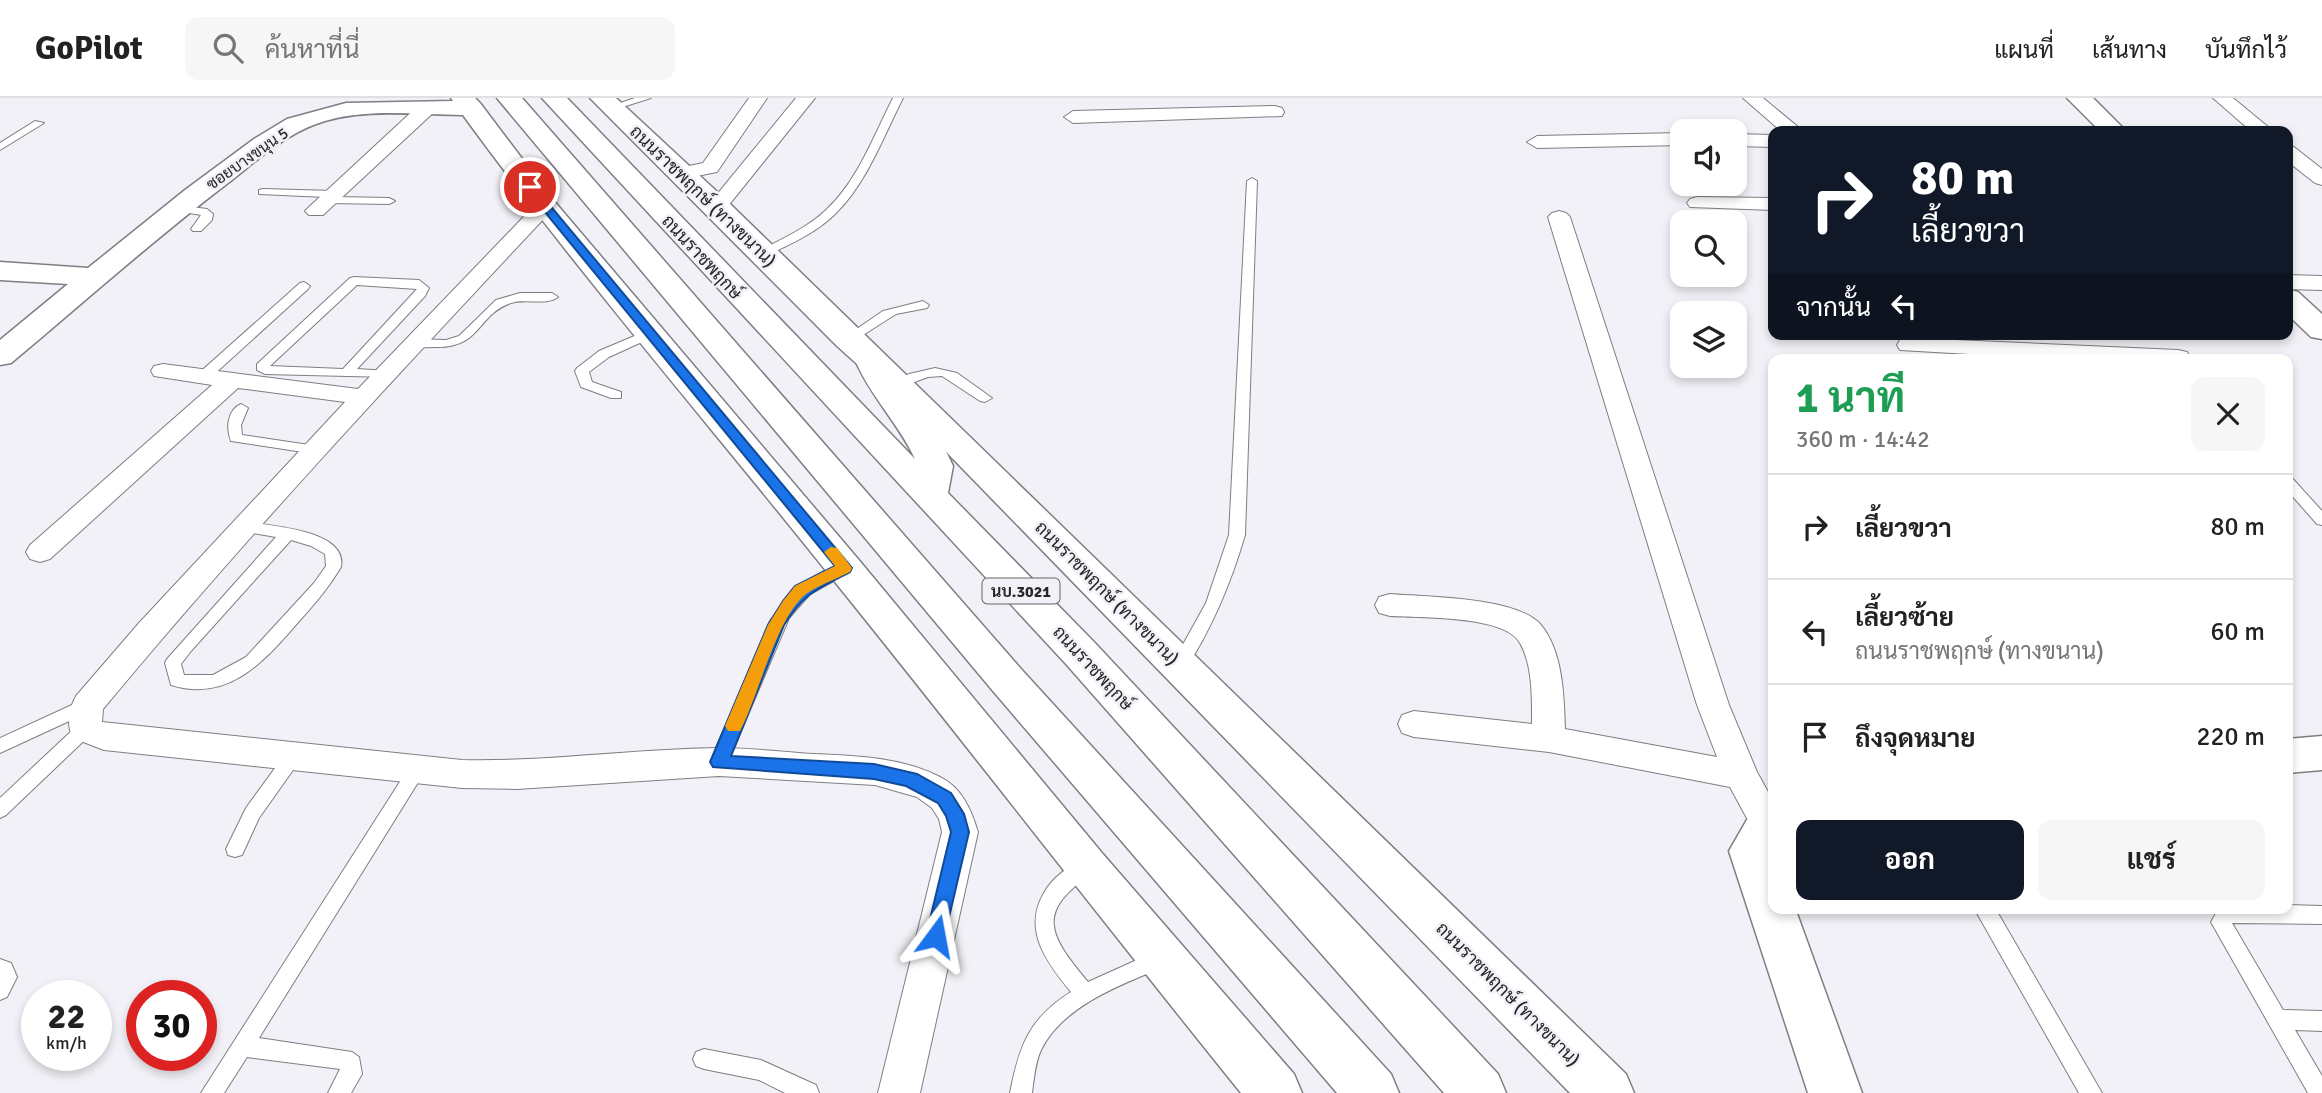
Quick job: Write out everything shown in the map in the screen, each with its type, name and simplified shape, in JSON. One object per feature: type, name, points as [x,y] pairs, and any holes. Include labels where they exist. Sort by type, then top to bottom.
[{"type":"main road","points":[[509,98],[1007,680],[1372,1093]]},
{"type":"main road","name":"ถนนราชพฤกษ์","points":[[554,98],[1080,653],[1479,1093]]},
{"type":"main road","points":[[2079,98],[2109,126]]},
{"type":"main road","points":[[467,103],[544,207],[845,568],[1161,958],[1257,1081]]},
{"type":"main road","name":"ซอยบางขนุน 5","points":[[0,356],[176,208],[270,140],[307,119],[350,110],[426,109],[467,103]]},
{"type":"main road","name":"ถนนราชพฤกษ์ (ทางขนาน)","points":[[608,103],[717,207],[848,339],[898,384],[1607,1093]]},
{"type":"main road","points":[[0,271],[93,277]]},
{"type":"main road","points":[[2293,303],[2322,330]]},
{"type":"main road","points":[[872,362],[881,382],[925,443],[936,466],[930,496]]},
{"type":"main road","points":[[2293,755],[2322,753]]},
{"type":"main road","points":[[1768,828],[1752,851],[1768,898]]},
{"type":"main road","points":[[1774,914],[1835,1093]]},
{"type":"street","points":[[682,173],[710,168],[758,98]]},
{"type":"street","points":[[717,207],[806,98]]},
{"type":"street","points":[[1752,98],[1787,126]]},
{"type":"street","points":[[2222,98],[2257,126]]},
{"type":"street","points":[[1073,117],[1220,106],[1275,112]]},
{"type":"street","points":[[326,202],[426,109]]},
{"type":"street","points":[[1537,142],[1670,139]]},
{"type":"street","points":[[1747,140],[1768,141]]},
{"type":"street","points":[[2293,160],[2322,179]]},
{"type":"street","points":[[1697,203],[1768,204]]},
{"type":"street","points":[[544,207],[384,374],[246,527],[86,717],[104,737],[416,771],[517,775],[719,762],[874,771],[911,779],[944,798],[955,814],[960,832],[899,1093]]},
{"type":"street","points":[[1559,217],[1713,705],[1741,775],[1768,819]]},
{"type":"street","points":[[2293,282],[2322,283]]},
{"type":"street","points":[[1909,345],[2009,347],[2127,354]]},
{"type":"street","points":[[163,371],[364,397]]},
{"type":"street","points":[[40,552],[232,380]]},
{"type":"street","points":[[1390,604],[1501,615],[1525,627],[1541,654],[1549,739]]},
{"type":"street","points":[[1415,724],[1549,739],[1741,775]]},
{"type":"lane","points":[[608,103],[646,98]]},
{"type":"lane","points":[[762,254],[803,233],[833,209],[855,178],[898,98]]},
{"type":"lane","points":[[0,147],[39,122]]},
{"type":"lane","points":[[1179,666],[1196,642],[1210,613],[1225,577],[1237,535],[1252,181]]},
{"type":"lane","points":[[263,192],[326,202],[389,201]]},
{"type":"lane","points":[[176,208],[203,211],[207,215],[206,220],[197,229]]},
{"type":"lane","points":[[348,372],[421,293],[423,288],[419,284],[354,281],[262,367],[265,370],[384,374]]},
{"type":"lane","points":[[204,376],[304,286]]},
{"type":"lane","points":[[414,343],[447,344],[463,339],[502,300],[511,296],[552,298]]},
{"type":"lane","points":[[848,339],[867,329],[882,316],[907,307],[923,305]]},
{"type":"lane","points":[[615,395],[586,384],[582,371],[604,354],[651,333]]},
{"type":"lane","points":[[898,384],[918,374],[940,370],[950,373],[985,398]]},
{"type":"lane","points":[[241,408],[234,425],[236,438],[316,450]]},
{"type":"lane","points":[[2293,488],[2322,520]]},
{"type":"lane","points":[[246,527],[287,535],[327,546],[334,555],[334,566],[253,660],[216,681],[191,684],[177,680],[173,663],[185,647],[287,535]]},
{"type":"lane","points":[[719,762],[776,625],[788,605],[801,590],[845,568]]},
{"type":"lane","points":[[0,746],[86,717]]},
{"type":"lane","points":[[0,810],[86,717]]},
{"type":"lane","points":[[235,849],[252,813],[292,758]]},
{"type":"lane","points":[[212,1093],[416,771]]},
{"type":"lane","points":[[1084,993],[1051,951],[1042,929],[1046,907],[1055,890],[1086,867]]},
{"type":"lane","points":[[1987,914],[2091,1093]]},
{"type":"lane","points":[[2227,914],[2221,922],[2320,1093]]},
{"type":"lane","points":[[2291,914],[2322,915]]},
{"type":"lane","points":[[1021,1093],[1032,1045],[1050,1022],[1084,993],[1161,958]]},
{"type":"lane","points":[[0,968],[7,977],[0,990]]},
{"type":"lane","points":[[2277,1020],[2322,1021]]},
{"type":"lane","points":[[243,1046],[344,1059],[351,1064],[351,1074],[339,1093]]},
{"type":"lane","points":[[704,1059],[761,1070],[808,1093]]},
{"type":"slow traffic","points":[[734,726],[776,625],[788,605],[801,590],[816,580],[845,568],[831,552]]},
{"type":"route","points":[[530,187],[845,568],[816,580],[801,590],[788,605],[776,625],[719,762],[874,771],[911,779],[944,798],[955,814],[960,832],[936,936]]}]
